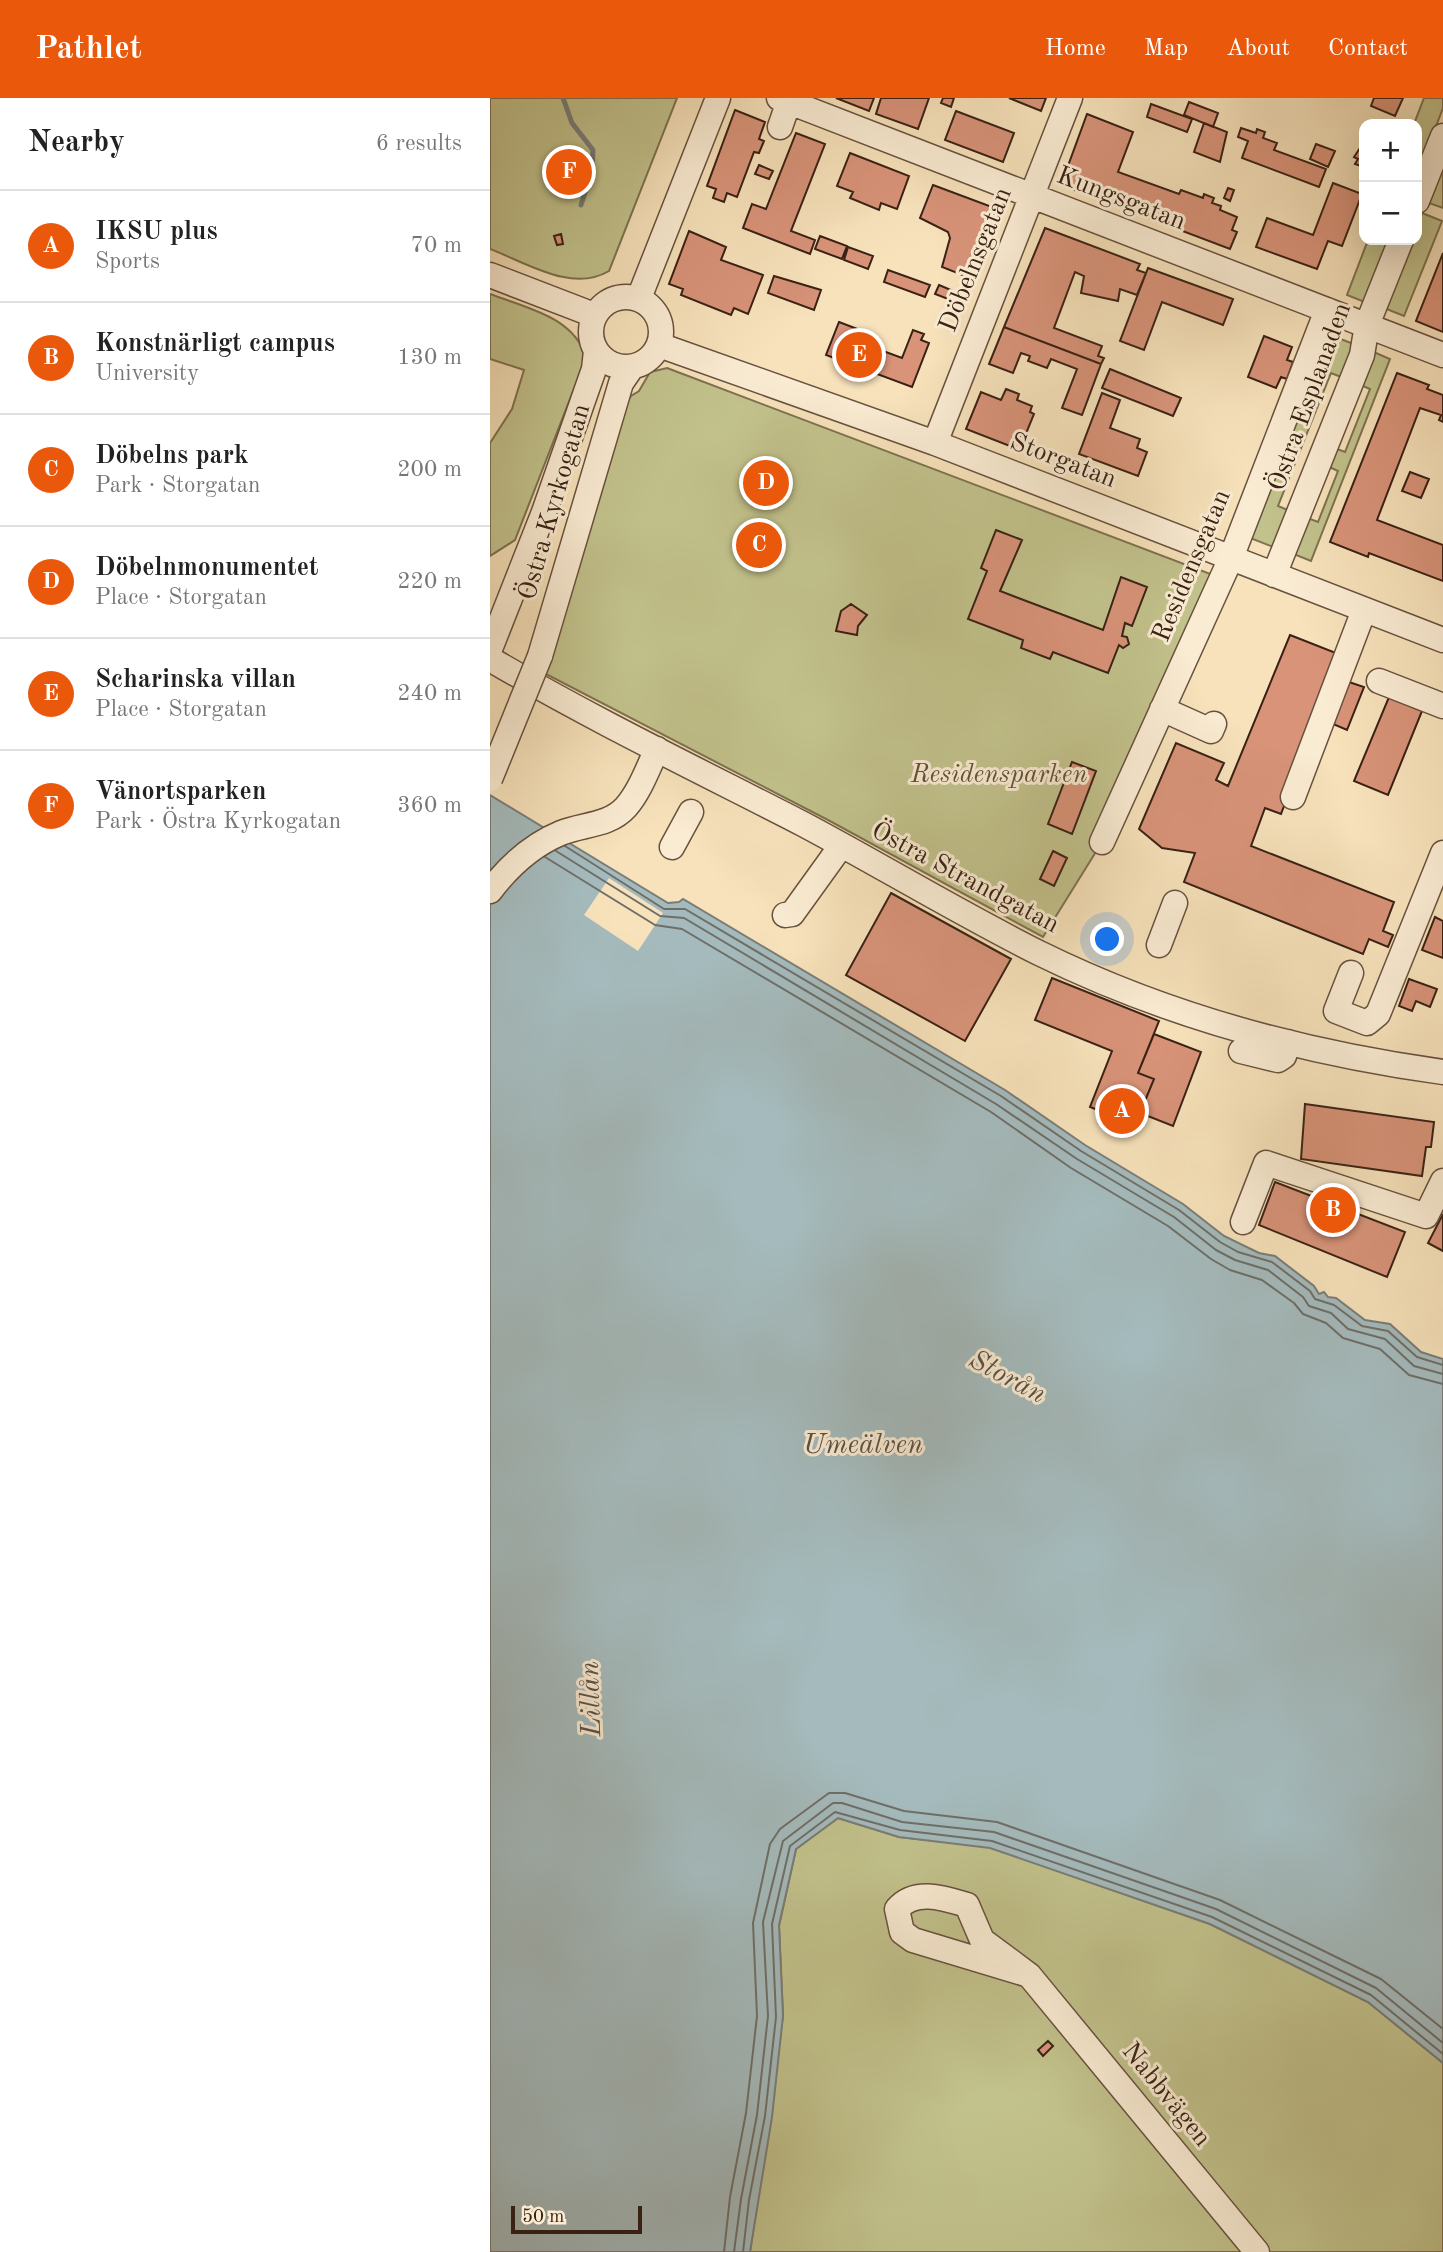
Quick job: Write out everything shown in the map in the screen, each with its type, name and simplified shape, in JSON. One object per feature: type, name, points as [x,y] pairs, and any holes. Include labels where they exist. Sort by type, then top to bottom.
[{"type":"street","points":[[639,298],[718,98]]},
{"type":"street","name":"Döbelnsgatan","points":[[935,443],[1070,98]]},
{"type":"street","points":[[780,127],[783,101]]},
{"type":"street","name":"Kungsgatan","points":[[783,101],[1443,355]]},
{"type":"street","points":[[1422,188],[1443,136]]},
{"type":"street","name":"Östra Esplanaden","points":[[1274,575],[1362,355],[1367,326],[1399,245]]},
{"type":"street","points":[[490,275],[594,315],[602,306],[616,298],[639,298],[648,304],[659,318],[662,331],[659,345]]},
{"type":"street","name":"Residensgatan","points":[[1102,842],[1231,558],[1327,310]]},
{"type":"street","name":"Östra Kyrkogatan","points":[[491,649],[544,512],[594,369],[596,351],[590,333],[594,315]]},
{"type":"street","name":"Storgatan","points":[[659,345],[935,443],[1443,640]]},
{"type":"street","name":"Östra Kyrkogatan","points":[[490,779],[540,656],[621,383],[632,366],[650,358],[659,345]]},
{"type":"street","points":[[596,351],[614,365],[632,366]]},
{"type":"street","points":[[1293,797],[1364,610]]},
{"type":"street","name":"Östra Strandgatan","points":[[491,649],[577,709],[1054,959],[1137,995],[1288,1042],[1374,1062],[1443,1072]]},
{"type":"street","points":[[1379,681],[1443,706]]},
{"type":"street","points":[[1162,709],[1211,731],[1214,723]]},
{"type":"street","points":[[490,891],[517,860],[545,841],[563,832],[604,822],[626,807],[657,749]]},
{"type":"street","points":[[672,847],[691,812]]},
{"type":"street","points":[[785,915],[792,914],[802,902],[841,846]]},
{"type":"street","points":[[1351,973],[1336,1011],[1367,1023],[1378,1014],[1443,853]]},
{"type":"street","points":[[1159,945],[1175,903]]},
{"type":"street","points":[[1241,1051],[1278,1060],[1284,1056],[1288,1042]]},
{"type":"street","points":[[1243,1222],[1266,1164],[1426,1216],[1443,1181]]},
{"type":"street","name":"Nabbvägen","points":[[1029,1975],[913,1940],[902,1932],[897,1909],[904,1900],[922,1896],[944,1898],[967,1905],[982,1940],[1029,1975],[1257,2252]]},
{"type":"green space","points":[[490,98],[677,98],[609,271],[595,277],[565,277],[550,274],[490,249]]},
{"type":"green space","points":[[1424,98],[1443,98],[1443,108],[1422,162],[1422,119],[1416,119]]},
{"type":"green space","points":[[1443,160],[1443,208],[1426,202]]},
{"type":"green space","points":[[1422,213],[1442,221],[1404,316],[1384,308],[1409,245],[1422,245]]},
{"type":"green space","points":[[1366,245],[1389,245],[1367,303],[1347,295]]},
{"type":"green space","points":[[490,294],[560,323],[580,344],[586,358],[515,540],[490,556],[490,443],[512,409],[524,370],[490,359]]},
{"type":"green space","points":[[1325,333],[1359,346],[1346,379],[1331,373],[1278,506],[1290,511],[1276,548],[1245,536]]},
{"type":"green space","points":[[1369,350],[1390,359],[1311,561],[1291,553],[1305,517],[1318,522],[1338,471],[1325,465],[1332,447],[1345,452],[1370,389],[1356,383]]},
{"type":"green space","name":"Residensparken","points":[[667,368],[1221,578],[1102,842],[1043,937],[828,820],[542,672],[626,403],[639,391],[650,372]]},
{"type":"green space","points":[[838,1818],[899,1837],[990,1847],[1210,1924],[1368,2002],[1443,2063],[1443,2252],[750,2252],[783,2016],[779,1926],[796,1849]]},
{"type":"water","name":"Umeälven","points":[[490,795],[668,903],[683,899],[1005,1090],[1085,1145],[1183,1204],[1224,1236],[1259,1253],[1275,1256],[1314,1286],[1319,1294],[1324,1292],[1328,1297],[1336,1298],[1365,1320],[1390,1324],[1421,1352],[1443,1359],[1443,2063],[1368,2002],[1210,1924],[990,1848],[899,1837],[838,1818],[796,1849],[779,1925],[783,2016],[772,2117],[750,2252],[490,2252]]},
{"type":"pier","points":[[609,878],[663,913],[638,951],[584,915]]},
{"type":"building","points":[[836,98],[874,98],[869,111]]},
{"type":"building","points":[[881,98],[929,98],[918,129],[876,114]]},
{"type":"building","points":[[943,98],[954,98],[951,107],[941,103]]},
{"type":"building","points":[[1009,98],[1046,98],[1041,111]]},
{"type":"building","points":[[1374,98],[1403,98],[1395,116],[1371,106]]},
{"type":"building","points":[[1189,102],[1218,113],[1213,127],[1184,115]]},
{"type":"building","points":[[1151,104],[1192,119],[1187,132],[1147,117]]},
{"type":"building","points":[[735,110],[765,122],[759,139],[764,141],[759,153],[754,152],[737,197],[727,193],[724,202],[713,198],[716,189],[707,186]]},
{"type":"building","points":[[956,111],[1014,133],[1003,162],[945,140]]},
{"type":"building","points":[[1087,114],[1133,132],[1118,172],[1179,194],[1181,190],[1203,198],[1204,194],[1214,198],[1212,203],[1221,206],[1220,210],[1237,217],[1232,230],[1237,232],[1230,249],[1061,185]]},
{"type":"building","points":[[1204,123],[1227,132],[1220,162],[1194,152]]},
{"type":"building","points":[[1241,128],[1256,133],[1257,129],[1265,132],[1263,138],[1277,143],[1274,150],[1326,169],[1319,187],[1242,158],[1248,141],[1238,137]]},
{"type":"building","points":[[796,133],[825,144],[791,231],[815,240],[810,254],[743,228],[752,204],[766,209]]},
{"type":"building","points":[[1316,144],[1335,151],[1328,167],[1310,159]]},
{"type":"building","points":[[1359,150],[1359,165],[1355,164],[1358,159],[1354,157]]},
{"type":"building","points":[[850,153],[909,176],[897,209],[881,203],[879,210],[850,198],[853,192],[837,186]]},
{"type":"building","points":[[759,165],[773,171],[769,179],[755,174]]},
{"type":"building","points":[[1333,183],[1359,193],[1359,202],[1342,246],[1328,241],[1317,269],[1256,247],[1267,218],[1313,235]]},
{"type":"building","points":[[933,185],[992,207],[998,221],[975,280],[942,267],[950,238],[948,232],[920,218]]},
{"type":"building","points":[[1228,188],[1234,190],[1230,201],[1224,198]]},
{"type":"building","points":[[1045,228],[1140,264],[1137,270],[1146,273],[1137,295],[1120,289],[1118,301],[1081,293],[1084,276],[1075,272],[1054,328],[1102,346],[1098,356],[1104,358],[1101,364],[1004,327]]},
{"type":"building","points":[[689,231],[726,247],[721,260],[763,275],[748,314],[734,308],[731,315],[681,295],[683,289],[669,284]]},
{"type":"building","points":[[561,234],[563,244],[557,245],[554,236]]},
{"type":"building","points":[[820,236],[847,246],[842,259],[815,249]]},
{"type":"building","points":[[848,247],[873,256],[868,269],[844,260]]},
{"type":"building","points":[[1443,253],[1443,332],[1416,321]]},
{"type":"building","points":[[1148,268],[1233,299],[1223,325],[1162,302],[1144,350],[1120,341]]},
{"type":"building","points":[[888,270],[930,285],[925,297],[884,282]]},
{"type":"building","points":[[774,276],[821,290],[814,310],[768,293]]},
{"type":"building","points":[[939,285],[951,290],[948,299],[935,294]]},
{"type":"building","points":[[839,322],[868,333],[864,344],[902,358],[913,330],[924,334],[921,340],[929,343],[912,387],[826,355]]},
{"type":"building","points":[[1004,327],[1101,364],[1082,415],[1062,408],[1077,369],[1051,359],[1047,368],[1028,361],[1030,356],[1021,353],[1013,373],[989,364]]},
{"type":"building","points":[[1264,336],[1292,347],[1287,360],[1293,362],[1287,379],[1281,377],[1276,388],[1248,377]]},
{"type":"building","points":[[1110,369],[1181,398],[1173,416],[1102,388]]},
{"type":"building","points":[[1397,373],[1429,385],[1427,389],[1443,395],[1443,422],[1439,420],[1441,415],[1420,408],[1377,520],[1443,545],[1443,581],[1369,553],[1368,557],[1330,542]]},
{"type":"building","points":[[1006,389],[1019,394],[1017,400],[1032,406],[1030,412],[1034,414],[1025,436],[1021,435],[1015,448],[966,429],[981,392],[1001,400]]},
{"type":"building","points":[[1102,393],[1120,400],[1110,428],[1140,439],[1137,448],[1147,452],[1138,476],[1079,454]]},
{"type":"building","points":[[1410,472],[1429,479],[1421,498],[1402,491]]},
{"type":"building","points":[[996,530],[1022,540],[1000,591],[1103,630],[1121,577],[1147,587],[1132,626],[1125,623],[1122,636],[1127,637],[1129,644],[1123,648],[1119,645],[1108,673],[1053,652],[1050,659],[1021,648],[1023,640],[968,619],[987,571],[981,568]]},
{"type":"building","points":[[851,604],[867,615],[858,626],[857,635],[836,631],[841,611]]},
{"type":"building","points":[[1290,635],[1341,655],[1281,814],[1265,808],[1251,846],[1394,902],[1383,931],[1393,935],[1388,947],[1369,939],[1363,954],[1184,882],[1195,853],[1162,848],[1139,829],[1176,743],[1224,763],[1216,780],[1228,786]]},
{"type":"building","points":[[1349,682],[1364,687],[1347,730],[1333,724]]},
{"type":"building","points":[[1389,697],[1422,711],[1388,795],[1354,781]]},
{"type":"building","points":[[1072,762],[1096,771],[1072,834],[1048,824]]},
{"type":"building","points":[[1053,851],[1067,858],[1054,886],[1040,879]]},
{"type":"building","points":[[891,893],[1011,959],[965,1041],[846,975]]},
{"type":"building","points":[[1435,917],[1443,921],[1443,958],[1422,950]]},
{"type":"building","points":[[1052,978],[1159,1021],[1138,1073],[1154,1079],[1135,1125],[1090,1107],[1112,1051],[1035,1020]]},
{"type":"building","points":[[1409,979],[1437,989],[1430,1007],[1416,1001],[1412,1011],[1399,1006]]},
{"type":"building","points":[[1154,1034],[1201,1052],[1173,1126],[1140,1113],[1154,1079],[1138,1073]]},
{"type":"building","points":[[1305,1104],[1434,1122],[1431,1147],[1426,1147],[1422,1176],[1301,1159]]},
{"type":"building","points":[[1275,1182],[1405,1232],[1387,1277],[1259,1225]]},
{"type":"building","points":[[1443,1214],[1443,1251],[1428,1243]]},
{"type":"building","points":[[1048,2041],[1053,2046],[1043,2056],[1038,2050]]},
{"type":"waterway","points":[[563,98],[572,123],[593,150],[592,171],[581,205]]},
{"type":"place","name":"Vänortsparken","points":[[569,172]]},
{"type":"place","name":"Scharinska villan","points":[[859,355]]},
{"type":"place","name":"Döbelnmonumentet","points":[[766,483]]},
{"type":"place","name":"Döbelns park","points":[[759,545]]},
{"type":"place","name":"IKSU plus","points":[[1122,1111]]},
{"type":"place","name":"Konstnärligt campus","points":[[1333,1210]]},
{"type":"water label","name":"Storån","points":[[1007,1378]]},
{"type":"water label","name":"Lillån","points":[[592,1699]]}]
